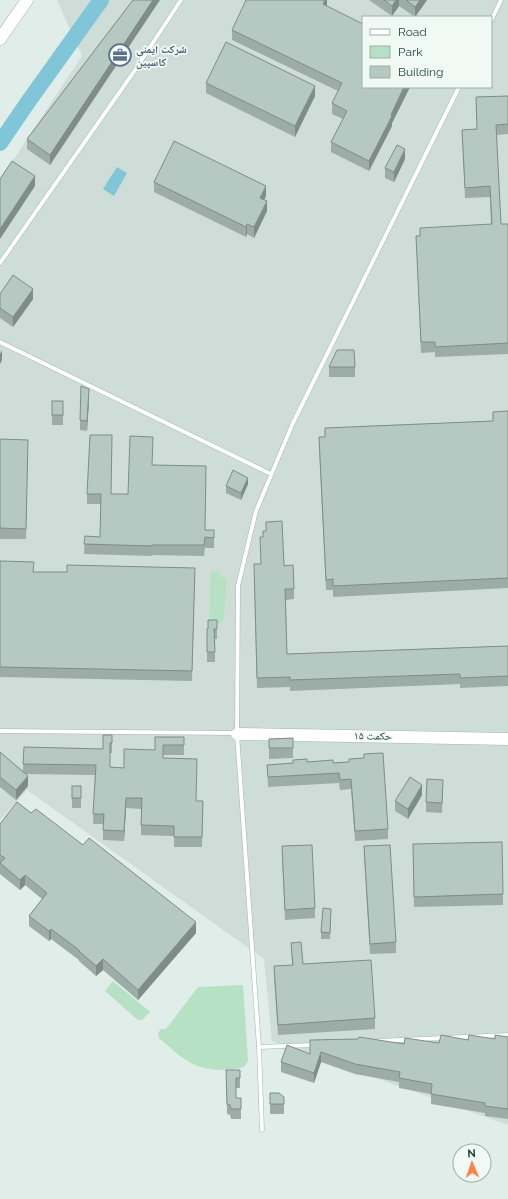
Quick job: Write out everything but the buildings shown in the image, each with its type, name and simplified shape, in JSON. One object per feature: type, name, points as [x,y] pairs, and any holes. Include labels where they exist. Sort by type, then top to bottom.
[{"type":"street","points":[[0,39],[27,0]]},
{"type":"street","name":"حکمت ۱۵","points":[[238,734],[508,739]]},
{"type":"lane","points":[[0,263],[133,73],[181,0]]},
{"type":"lane","points":[[492,19],[501,0]]},
{"type":"lane","points":[[262,1130],[238,734],[238,586],[256,511],[293,423],[458,88]]},
{"type":"lane","points":[[0,342],[271,474]]},
{"type":"lane","points":[[0,730],[238,734]]},
{"type":"lane","points":[[376,1041],[508,1034]]},
{"type":"lane","points":[[258,1048],[321,1044]]},
{"type":"shaded area","points":[[57,0],[508,0],[508,1125],[272,1041],[264,959],[27,790],[0,820],[0,180],[82,56]]},
{"type":"green space","points":[[211,572],[218,572],[222,577],[227,579],[224,617],[222,623],[217,625],[213,623],[209,616]]},
{"type":"green space","points":[[113,981],[150,1012],[142,1020],[138,1020],[105,991]]},
{"type":"green space","points":[[243,985],[248,1061],[244,1067],[230,1070],[214,1070],[192,1064],[182,1058],[159,1038],[158,1033],[161,1029],[166,1029],[198,987]]},
{"type":"water","points":[[117,167],[127,173],[114,196],[103,189]]},
{"type":"waterway","points":[[0,143],[101,0]]},
{"type":"place","name":"شرکت ایمنی کاسپین","points":[[120,55]]}]
